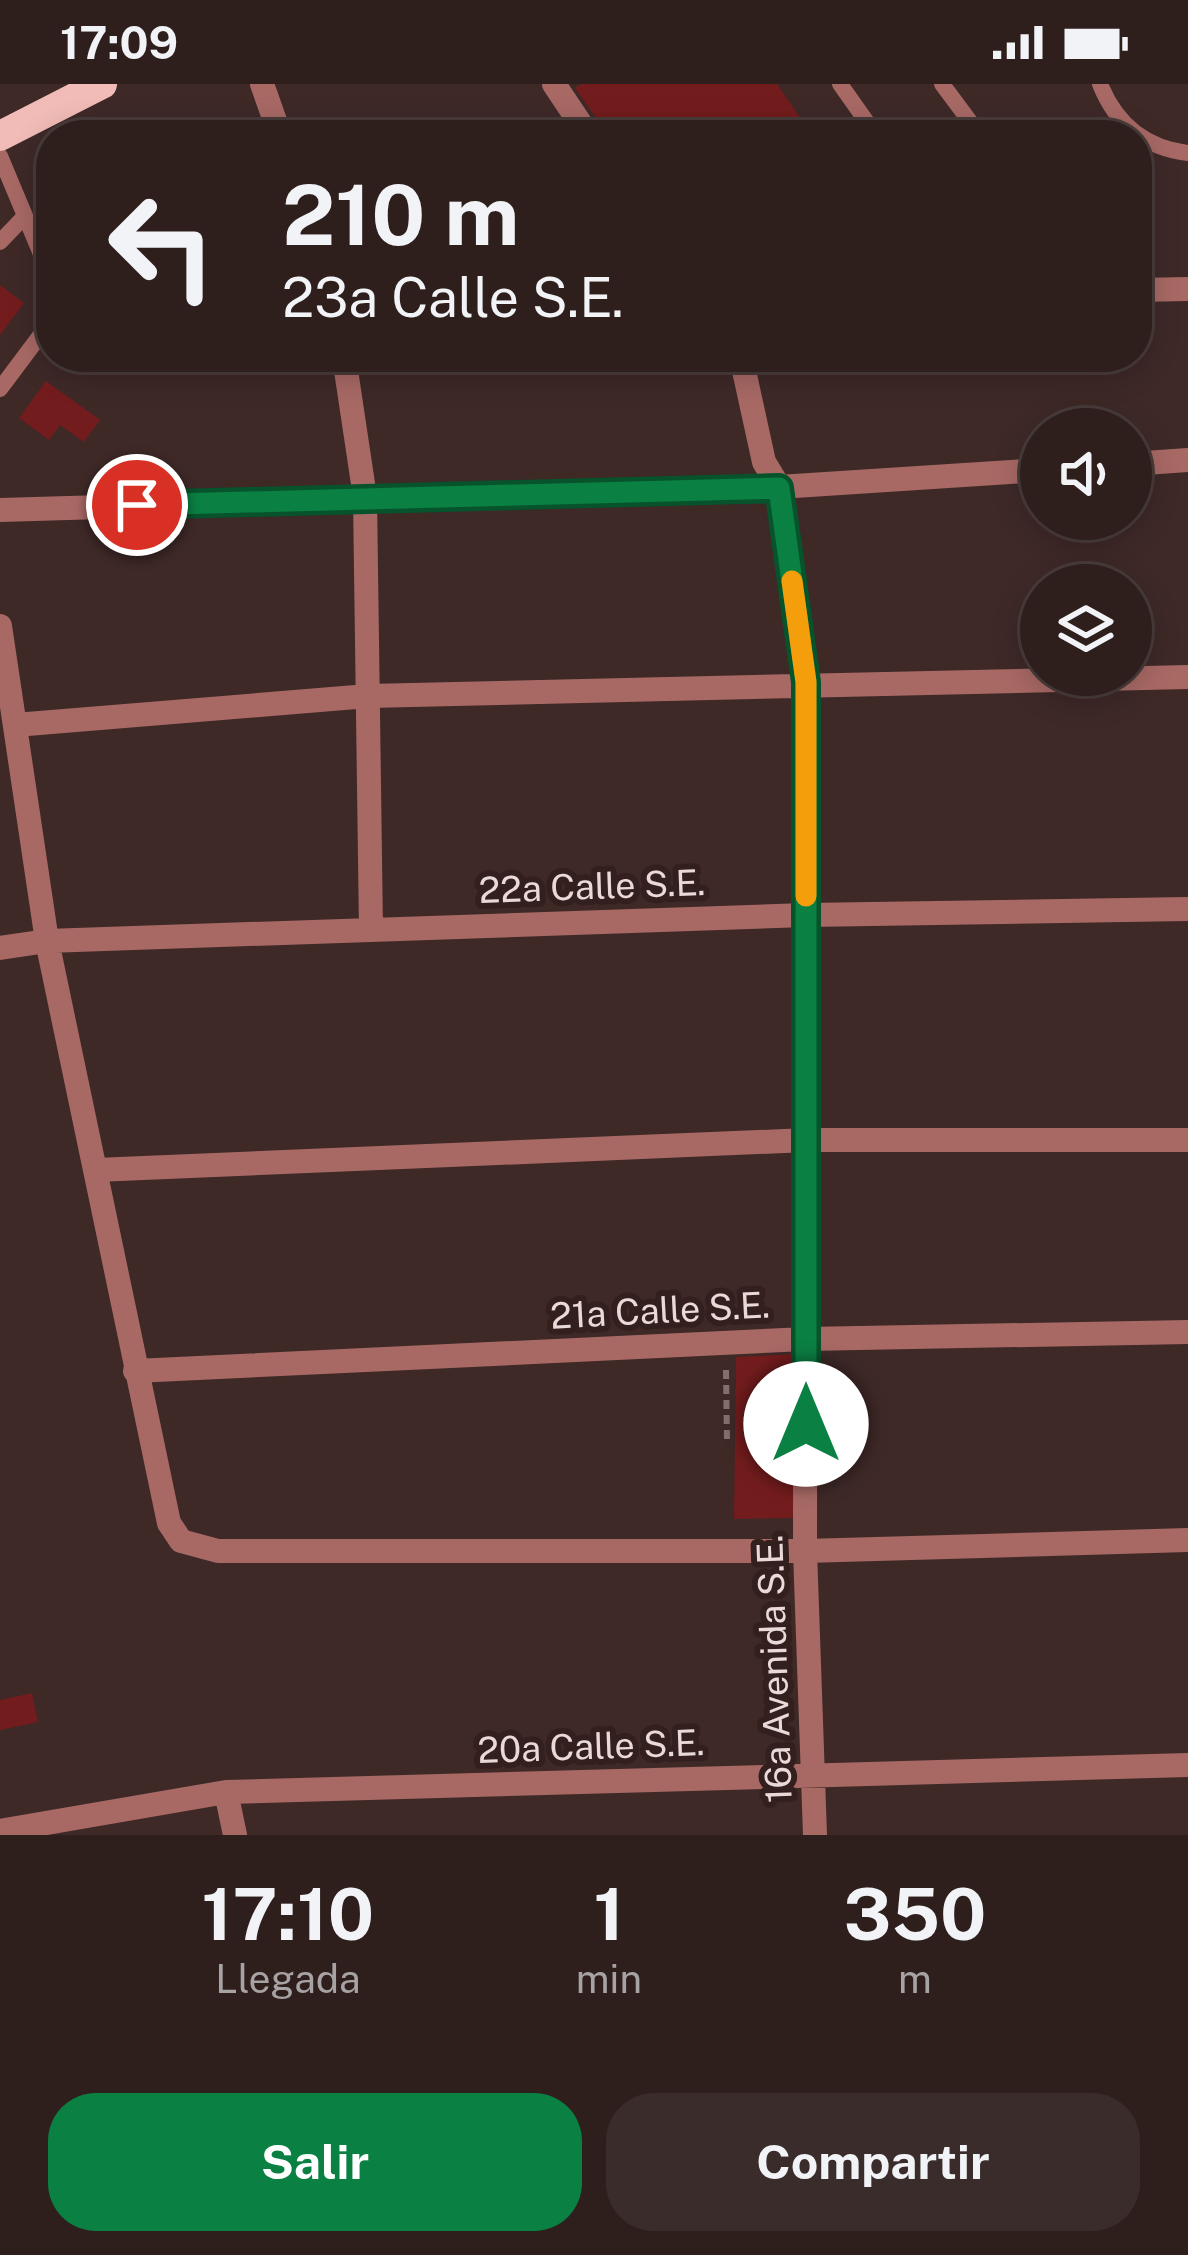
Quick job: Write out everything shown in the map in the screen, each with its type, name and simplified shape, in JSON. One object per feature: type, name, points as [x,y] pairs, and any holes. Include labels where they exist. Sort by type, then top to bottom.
[{"type":"main road","points":[[0,136],[102,84]]},
{"type":"street","points":[[262,84],[275,120]]},
{"type":"street","points":[[554,84],[578,120]]},
{"type":"street","points":[[1152,290],[1188,289]]},
{"type":"street","points":[[346,372],[364,497],[371,930]]},
{"type":"street","name":"16a Avenida S.E.","points":[[744,372],[764,462],[779,488],[806,682],[805,1551],[815,1835]]},
{"type":"street","points":[[1152,463],[1188,460]]},
{"type":"street","points":[[0,509],[779,488],[1020,471]]},
{"type":"street","points":[[0,626],[47,940],[135,1371],[169,1522],[181,1541],[218,1551],[805,1551],[1188,1540]]},
{"type":"street","points":[[15,725],[368,696],[806,682],[1188,677]]},
{"type":"street","name":"22a Calle S.E.","points":[[0,947],[47,940],[806,915],[1188,909]]},
{"type":"street","points":[[96,1170],[807,1140],[1188,1140]]},
{"type":"street","name":"21a Calle S.E.","points":[[135,1371],[806,1339],[1188,1332]]},
{"type":"street","name":"20a Calle S.E.","points":[[0,1831],[226,1792],[1188,1766]]},
{"type":"street","points":[[226,1792],[235,1835]]},
{"type":"lane","points":[[840,84],[865,120]]},
{"type":"lane","points":[[942,84],[969,120]]},
{"type":"lane","points":[[1100,84],[1123,120]]},
{"type":"lane","points":[[1152,146],[1188,153]]},
{"type":"lane","points":[[0,156],[36,244]]},
{"type":"lane","points":[[0,242],[24,217]]},
{"type":"lane","points":[[0,389],[36,341]]},
{"type":"path","points":[[726,1343],[727,1443]]},
{"type":"building","points":[[581,84],[777,84],[802,120],[597,120],[575,88]]},
{"type":"building","points":[[0,285],[24,303],[0,335]]},
{"type":"building","points":[[46,381],[100,420],[84,442],[60,425],[49,440],[19,418]]},
{"type":"building","points":[[795,1354],[794,1518],[734,1519],[736,1357]]},
{"type":"building","points":[[32,1693],[38,1722],[0,1730],[0,1700]]},
{"type":"slow traffic","points":[[792,581],[806,682],[806,896]]},
{"type":"route","points":[[137,505],[779,488],[806,682],[806,1424]]}]
